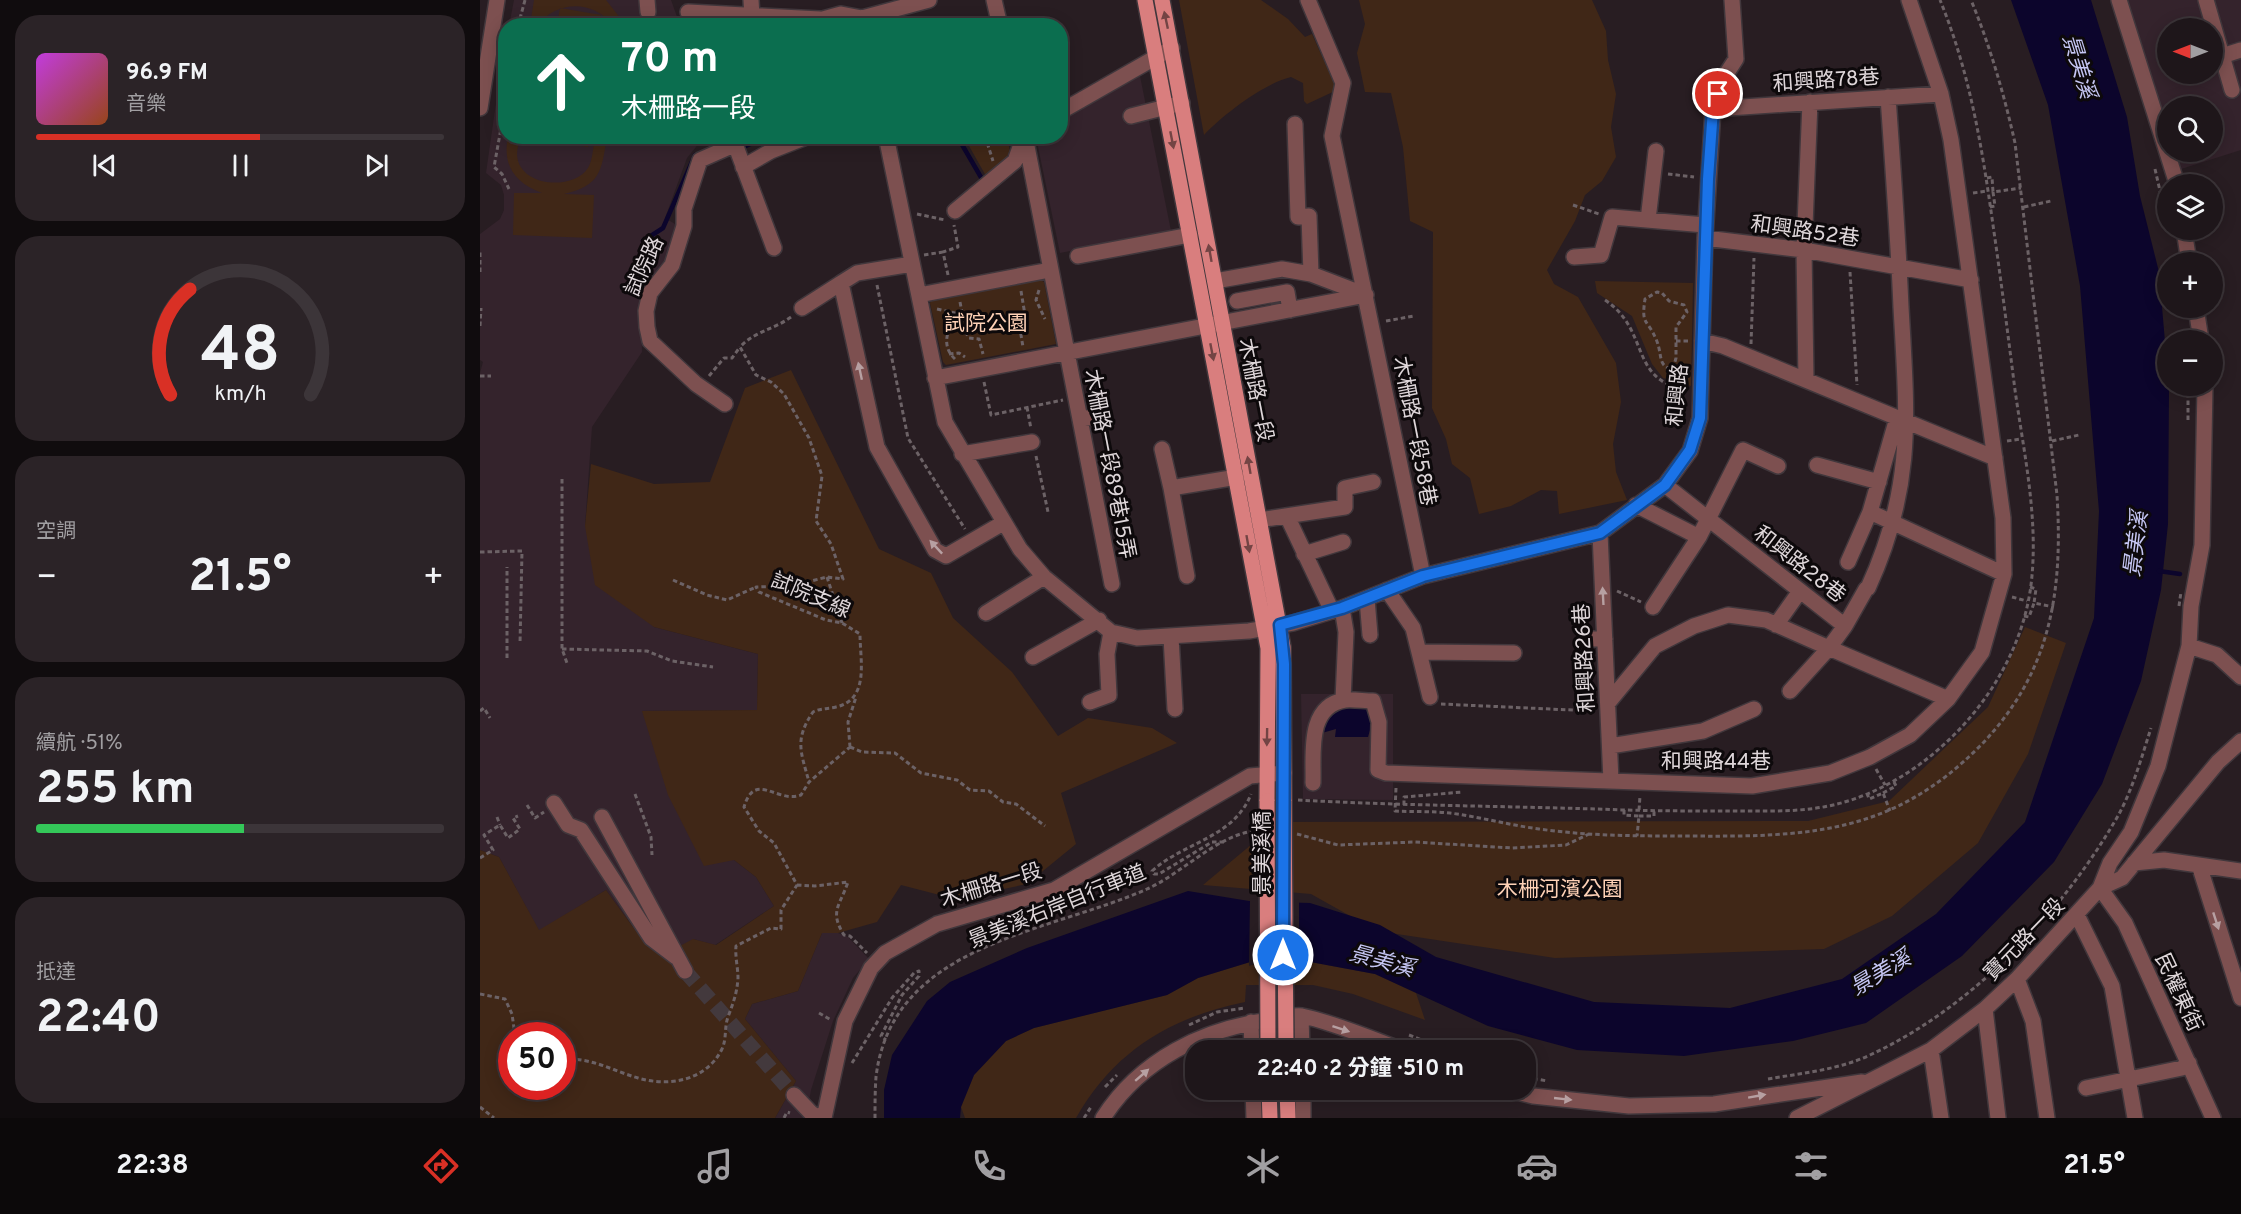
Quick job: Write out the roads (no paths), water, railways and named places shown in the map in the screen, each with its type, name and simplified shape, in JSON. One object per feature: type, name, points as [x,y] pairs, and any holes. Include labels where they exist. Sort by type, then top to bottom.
[{"type":"main road","name":"木柵路一段","points":[[1144,0],[1190,235],[1215,323],[1280,625],[1284,655],[1284,773]]},
{"type":"main road","name":"木柵路一段","points":[[1162,0],[1215,281],[1215,323],[1237,477],[1268,648],[1267,773]]},
{"type":"main road","name":"景美溪橋","points":[[1267,773],[1268,1040]]},
{"type":"main road","name":"景美溪橋","points":[[1284,773],[1291,800],[1286,1040]]},
{"type":"main road","points":[[1269,1100],[1270,1118]]},
{"type":"main road","points":[[1287,1100],[1288,1118]]},
{"type":"street","points":[[480,108],[483,73],[497,0]]},
{"type":"street","points":[[751,0],[752,16]]},
{"type":"street","points":[[874,18],[929,0]]},
{"type":"street","points":[[994,0],[998,18]]},
{"type":"street","name":"木柵路一段58巷","points":[[1308,0],[1343,83],[1332,136],[1423,576]]},
{"type":"street","name":"和興路","points":[[1111,632],[1137,638],[1264,628],[1337,610],[1423,576],[1600,533],[1665,485],[1690,450],[1700,418],[1705,231],[1713,109],[1723,79],[1736,60],[1732,0]]},
{"type":"street","points":[[1702,340],[1995,458],[1951,140],[1941,94],[1909,0]]},
{"type":"street","points":[[2120,0],[2174,174]]},
{"type":"street","points":[[2206,0],[2211,18]]},
{"type":"street","points":[[688,12],[797,18]]},
{"type":"street","points":[[824,18],[841,14],[852,18]]},
{"type":"street","points":[[1068,107],[1172,48]]},
{"type":"street","points":[[2223,56],[2241,50]]},
{"type":"street","points":[[2223,59],[2232,90]]},
{"type":"street","name":"和興路78巷","points":[[1713,109],[1941,94]]},
{"type":"street","points":[[1845,626],[1867,589],[1893,526],[1903,478],[1899,267],[1888,98]]},
{"type":"street","points":[[1806,380],[1804,250],[1810,102]]},
{"type":"street","points":[[1131,116],[1182,103]]},
{"type":"street","points":[[1295,124],[1298,217],[1310,216],[1311,274]]},
{"type":"street","name":"試院路","points":[[725,404],[682,372],[650,341],[646,311],[650,293],[672,265],[684,226],[684,208],[700,160],[728,144]]},
{"type":"street","points":[[734,144],[774,248]]},
{"type":"street","points":[[743,167],[789,144]]},
{"type":"street","points":[[888,144],[918,260],[919,295],[945,422],[1020,549],[1044,577],[1111,632],[1107,654],[1109,695],[1090,702]]},
{"type":"street","points":[[955,211],[1003,178],[1015,161],[1022,144]]},
{"type":"street","name":"木柵路一段89巷15弄","points":[[1026,144],[1112,584]]},
{"type":"street","points":[[1648,220],[1656,151]]},
{"type":"street","name":"和興路52巷","points":[[1574,257],[1601,255],[1612,217],[1648,220],[1705,231],[1754,244],[1804,250],[1971,280]]},
{"type":"street","points":[[1078,256],[1190,235]]},
{"type":"street","points":[[802,308],[857,273],[918,260]]},
{"type":"street","points":[[919,295],[1050,270]]},
{"type":"street","points":[[1215,281],[1282,270],[1311,274],[1366,295]]},
{"type":"street","points":[[841,283],[877,447],[935,550],[946,556],[1003,523]]},
{"type":"street","points":[[1237,301],[1287,292],[1290,309]]},
{"type":"street","points":[[935,378],[982,362],[1067,351],[1366,295]]},
{"type":"street","points":[[2100,888],[2110,863],[2132,832],[2158,766],[2189,646],[2191,606],[2202,545],[2205,396]]},
{"type":"street","points":[[1081,419],[1099,416]]},
{"type":"street","points":[[1848,562],[1870,512],[1902,420]]},
{"type":"street","points":[[962,454],[1033,442]]},
{"type":"street","points":[[1162,449],[1187,576]]},
{"type":"street","points":[[1653,607],[1699,537],[1743,450],[1778,466]]},
{"type":"street","name":"和興路44巷","points":[[1342,700],[1373,701],[1379,722],[1378,770],[1394,773],[1752,786],[1830,773],[1870,757],[1910,735],[1948,699],[1982,652],[2004,574],[2003,518],[1995,458]]},
{"type":"street","points":[[1817,465],[1879,482]]},
{"type":"street","points":[[1171,488],[1237,477]]},
{"type":"street","points":[[1259,520],[1345,507],[1345,488],[1373,482]]},
{"type":"street","name":"和興路28巷","points":[[1665,485],[1845,626],[1829,648],[1790,691]]},
{"type":"street","points":[[1636,505],[1699,537]]},
{"type":"street","points":[[1870,512],[1893,526],[2004,574]]},
{"type":"street","points":[[1287,516],[1304,554],[1337,610],[1346,632],[1342,700],[1321,713],[1315,725],[1313,783]]},
{"type":"street","points":[[1893,526],[1908,538]]},
{"type":"street","name":"和興路26巷","points":[[1600,533],[1611,781]]},
{"type":"street","points":[[1304,554],[1342,542]]},
{"type":"street","points":[[986,613],[1044,577]]},
{"type":"street","points":[[1388,590],[1413,628],[1430,697]]},
{"type":"street","points":[[1776,625],[1800,591]]},
{"type":"street","points":[[1366,599],[1370,634]]},
{"type":"street","points":[[1608,703],[1655,646],[1694,626],[1728,615],[1766,620],[1948,699]]},
{"type":"street","points":[[1033,657],[1099,620]]},
{"type":"street","points":[[1171,637],[1175,709]]},
{"type":"street","points":[[1587,639],[1605,639]]},
{"type":"street","points":[[2189,646],[2217,654],[2241,677]]},
{"type":"street","points":[[1419,652],[1514,653]]},
{"type":"street","points":[[1610,746],[1703,731],[1754,709]]},
{"type":"street","name":"寶元路一段","points":[[1797,1118],[1876,1080],[1930,1050],[1985,1010],[2017,979],[2100,888],[2122,878],[2218,762],[2241,741]]},
{"type":"street","name":"木柵路一段","points":[[822,1118],[845,1021],[871,968],[885,953],[937,924],[1054,890],[1250,776],[1284,773]]},
{"type":"street","points":[[547,804],[568,825],[581,830],[651,938],[676,957]]},
{"type":"street","points":[[602,817],[685,970]]},
{"type":"street","points":[[2134,863],[2164,860],[2241,871]]},
{"type":"street","points":[[2199,865],[2241,998]]},
{"type":"street","name":"民權東街","points":[[2100,888],[2125,923],[2213,1118]]},
{"type":"street","points":[[2077,915],[2112,986],[2135,1118]]},
{"type":"street","points":[[2017,979],[2032,1021],[2047,1118]]},
{"type":"street","points":[[1985,1010],[1998,1118]]},
{"type":"street","points":[[1301,1016],[1302,1040]]},
{"type":"street","points":[[1102,1118],[1128,1087],[1173,1052],[1207,1034],[1251,1022],[1301,1016],[1372,1040]]},
{"type":"street","points":[[1251,1022],[1252,1040]]},
{"type":"street","points":[[1930,1050],[1941,1118]]},
{"type":"street","points":[[2086,1088],[2182,1068],[2189,1063]]},
{"type":"street","points":[[1536,1096],[1629,1106],[1714,1104],[1876,1080]]},
{"type":"street","points":[[794,1095],[811,1113],[822,1118]]},
{"type":"street","points":[[1253,1100],[1254,1118]]},
{"type":"street","points":[[1303,1100],[1303,1118]]},
{"type":"water","name":"景美溪","points":[[2011,0],[2091,0],[2127,117],[2140,196],[2157,264],[2157,318],[2163,318],[2164,330],[2157,330],[2157,396],[2169,396],[2168,524],[2161,590],[2141,681],[2102,784],[2054,862],[1962,956],[1866,1023],[1793,1041],[1684,1056],[1577,1050],[1488,1026],[1375,974],[1273,955],[1198,978],[1167,995],[1034,1028],[1006,1041],[974,1075],[961,1107],[960,1118],[884,1118],[884,1090],[892,1055],[927,1001],[950,982],[1027,948],[1188,891],[1249,901],[1310,903],[1380,925],[1436,957],[1594,1002],[1730,1008],[1842,979],[1936,914],[2025,822],[2094,618],[2099,511],[2080,286],[2048,105]]},
{"type":"water","points":[[1345,706],[1370,707],[1374,716],[1368,737],[1335,737],[1336,729],[1322,733],[1325,719]]},
{"type":"waterway","points":[[741,148],[751,144]]},
{"type":"waterway","points":[[962,144],[982,179]]},
{"type":"waterway","points":[[643,241],[663,228],[695,155]]},
{"type":"waterway","points":[[2159,571],[2180,574]]},
{"type":"tunnel","points":[[685,971],[794,1095]]},
{"type":"park label","name":"試院公園","points":[[986,323]]},
{"type":"park label","name":"木柵河濱公園","points":[[1560,889]]}]
